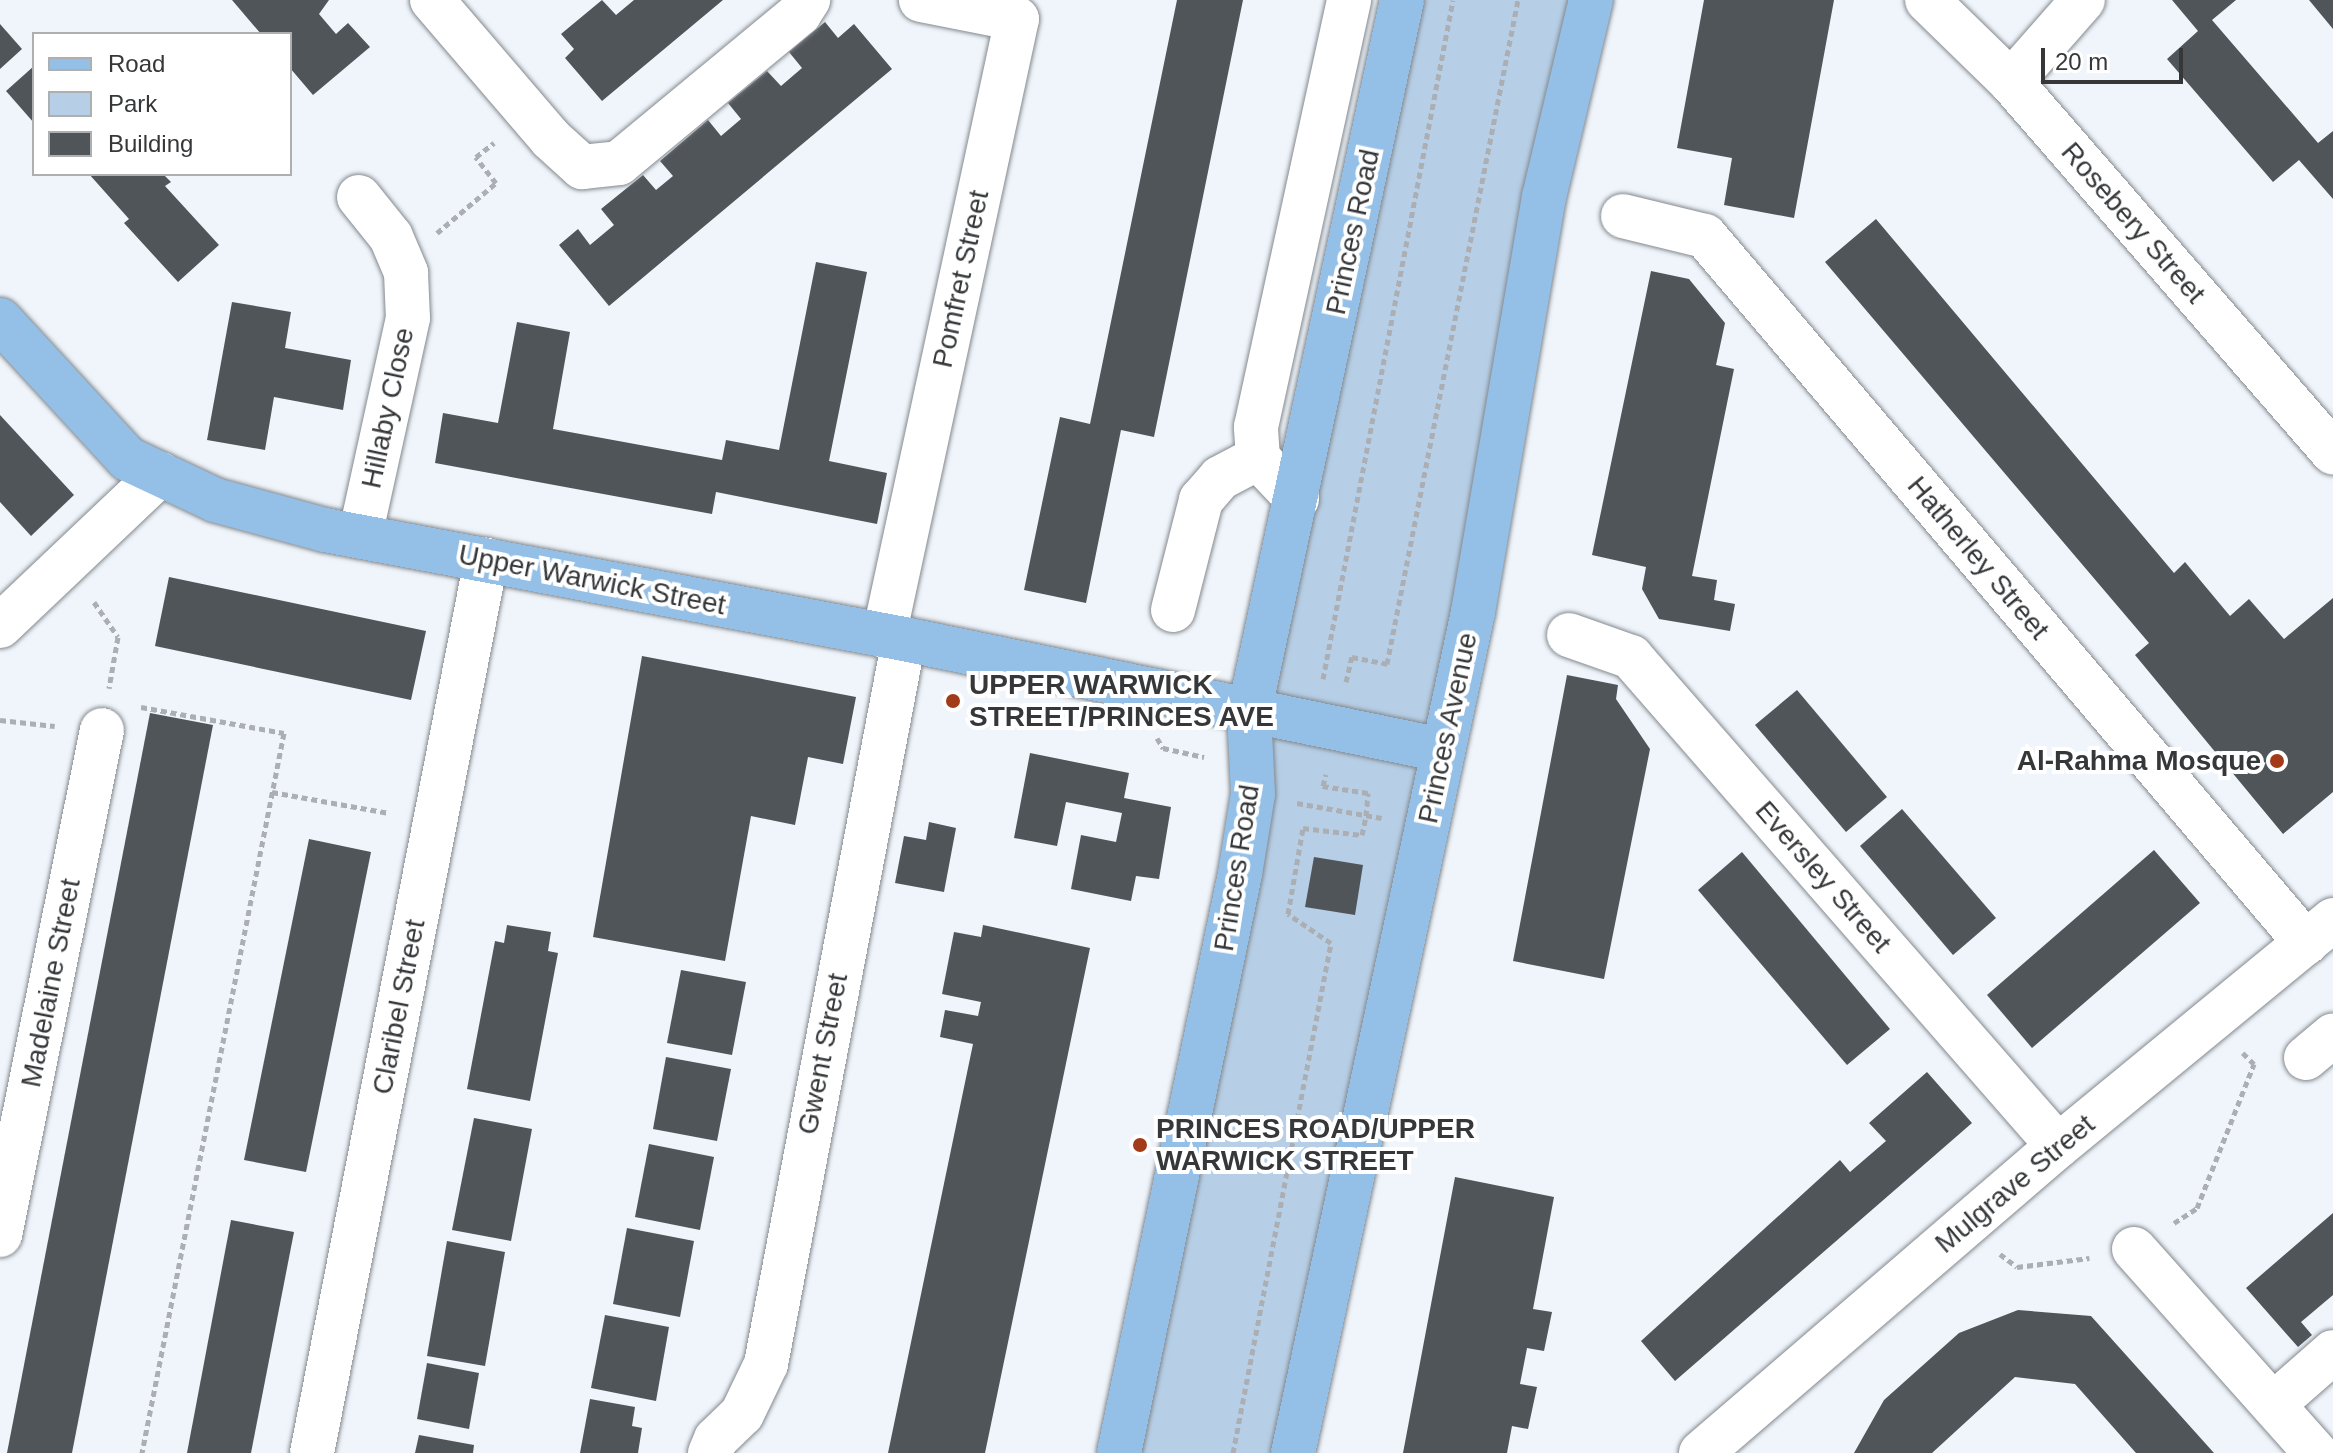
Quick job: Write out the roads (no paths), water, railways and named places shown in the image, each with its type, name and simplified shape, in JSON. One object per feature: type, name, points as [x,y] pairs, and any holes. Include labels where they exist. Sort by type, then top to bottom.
[{"type":"main road","name":"Princes Road","points":[[1119,1453],[1253,794],[1249,713],[1402,0]]},
{"type":"main road","name":"Princes Avenue","points":[[1293,1453],[1473,612],[1544,197],[1591,0]]},
{"type":"main road","name":"Upper Warwick Street","points":[[0,320],[128,459],[215,500],[360,536],[894,637],[1249,713],[1442,750]]},
{"type":"street","points":[[432,0],[531,116],[582,167],[619,163],[799,14],[808,0]]},
{"type":"street","name":"Pomfret Street","points":[[894,637],[1019,10],[921,0]]},
{"type":"street","points":[[1297,499],[1258,458],[1256,427],[1349,0]]},
{"type":"street","name":"Rosebery Street","points":[[1927,0],[2011,82],[2333,453]]},
{"type":"street","points":[[2011,82],[2083,0]]},
{"type":"street","name":"Hillaby Close","points":[[359,197],[398,254],[406,273],[408,318],[360,536]]},
{"type":"street","name":"Hatherley Street","points":[[1623,216],[1705,236],[2320,932]]},
{"type":"street","points":[[1173,610],[1201,500],[1220,478],[1258,458]]},
{"type":"street","points":[[0,626],[160,474]]},
{"type":"street","name":"Claribel Street","points":[[312,1453],[486,560]]},
{"type":"street","name":"Eversley Street","points":[[1569,635],[1631,657],[2058,1146]]},
{"type":"street","name":"Gwent Street","points":[[710,1453],[716,1439],[742,1414],[766,1364],[894,637]]},
{"type":"street","name":"Madelaine Street","points":[[0,1235],[104,715]]},
{"type":"street","name":"Mulgrave Street","points":[[1701,1453],[2058,1146],[2320,932]]},
{"type":"street","points":[[2134,1249],[2275,1403],[2316,1453]]},
{"type":"street","points":[[2275,1403],[2333,1352]]},
{"type":"place","name":"UPPER WARWICK STREET/PRINCES AVE","points":[[953,701]]},
{"type":"place","name":"Al-Rahma Mosque","points":[[2277,761]]},
{"type":"place","name":"PRINCES ROAD/UPPER WARWICK STREET","points":[[1140,1145]]}]
